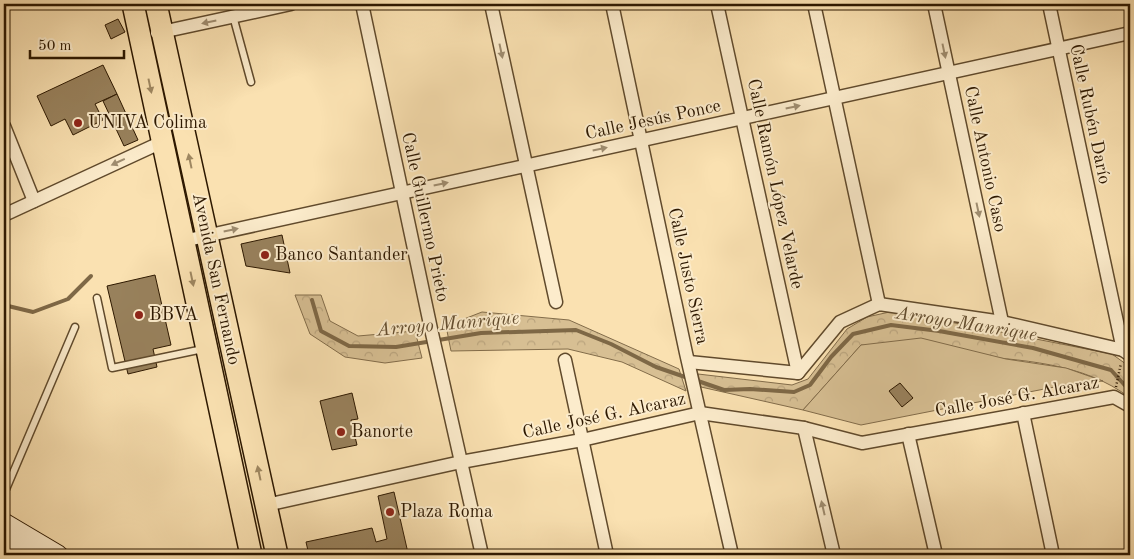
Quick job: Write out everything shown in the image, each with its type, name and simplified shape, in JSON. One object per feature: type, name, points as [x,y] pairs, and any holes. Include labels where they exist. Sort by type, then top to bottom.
[{"type":"main road","name":"Avenida San Fernando","points":[[156,4],[277,555]]},
{"type":"main road","name":"Avenida San Fernando","points":[[137,5],[140,37],[251,555]]},
{"type":"main road","points":[[224,427],[247,420]]},
{"type":"main road","points":[[4,523],[58,555]]},
{"type":"main road","points":[[4,542],[27,555]]},
{"type":"street","points":[[140,37],[291,4]]},
{"type":"street","name":"Calle Guillermo Prieto","points":[[362,4],[431,329],[482,555]]},
{"type":"street","points":[[491,4],[556,302]]},
{"type":"street","name":"Calle Justo Sierra","points":[[612,4],[698,407],[732,555]]},
{"type":"street","name":"Calle Ramón López Velarde","points":[[717,4],[798,372]]},
{"type":"street","points":[[814,4],[878,304]]},
{"type":"street","name":"Calle Antonio Caso","points":[[934,4],[1002,322]]},
{"type":"street","name":"Calle Rubén Darío","points":[[1048,4],[1127,352]]},
{"type":"street","name":"Calle Jesús Ponce","points":[[183,241],[1130,33]]},
{"type":"street","points":[[4,126],[34,202]]},
{"type":"street","points":[[4,215],[162,142]]},
{"type":"street","points":[[689,365],[798,372],[840,322],[878,304],[1002,322],[1127,352]]},
{"type":"street","points":[[565,360],[607,555]]},
{"type":"street","name":"Calle José G. Alcaraz","points":[[266,505],[461,462],[582,440],[698,407],[804,428],[862,443],[1114,397],[1128,405]]},
{"type":"street","points":[[1023,413],[1053,555]]},
{"type":"street","points":[[804,428],[834,555]]},
{"type":"street","points":[[908,434],[936,555]]},
{"type":"lane","points":[[233,16],[251,82]]},
{"type":"lane","points":[[97,298],[112,368],[206,348]]},
{"type":"lane","points":[[4,494],[75,327]]},
{"type":"path","points":[[1116,387],[1120,368]]},
{"type":"green space","points":[[295,295],[321,295],[330,321],[358,336],[415,331],[422,358],[385,363],[345,357],[310,334]]},
{"type":"green space","points":[[894,311],[1112,354],[1130,367],[1130,398],[1112,386],[1092,377],[1050,365],[1028,361],[861,345],[803,410],[701,387],[698,374],[792,385],[808,379],[847,329],[867,317]]},
{"type":"green space","points":[[482,312],[569,320],[679,369],[686,391],[622,362],[568,349],[451,351],[446,326]]},
{"type":"green space","points":[[921,338],[1006,359],[1066,368],[1103,381],[1075,383],[861,425],[803,410],[861,345]]},
{"type":"building","points":[[118,19],[125,32],[111,39],[105,25]]},
{"type":"building","points":[[103,65],[117,94],[95,104],[103,120],[73,135],[65,119],[51,126],[37,96]]},
{"type":"building","points":[[117,94],[138,140],[124,146],[103,101]]},
{"type":"building","name":"Banco Santander","points":[[282,235],[290,273],[246,266],[241,244]]},
{"type":"building","name":"BBVA","points":[[155,275],[171,345],[153,349],[157,367],[128,374],[107,286]]},
{"type":"building","points":[[900,383],[913,398],[902,407],[889,391]]},
{"type":"building","name":"Banorte","points":[[352,393],[358,419],[351,420],[357,445],[332,450],[320,401]]},
{"type":"building","name":"Plaza Roma","points":[[394,492],[408,553],[424,552],[424,555],[309,555],[306,542],[372,528],[376,542],[387,539],[378,496]]},
{"type":"waterway","name":"Arroyo Manrique","points":[[4,305],[33,312],[68,299],[91,276]]},
{"type":"waterway","name":"Arroyo Manrique","points":[[312,300],[321,331],[349,346],[396,347],[481,333],[576,330],[611,344],[656,367],[688,378]]},
{"type":"waterway","name":"Arroyo Manrique","points":[[695,380],[724,390],[750,389],[794,392],[810,385],[831,357],[853,334],[891,325],[939,331],[1033,348],[1111,370],[1130,391]]},
{"type":"place","name":"UNIVA Colima","points":[[78,123]]},
{"type":"place","name":"Banco Santander","points":[[265,255]]},
{"type":"place","name":"BBVA","points":[[139,315]]},
{"type":"place","name":"Banorte","points":[[341,432]]},
{"type":"place","name":"Plaza Roma","points":[[390,512]]}]
